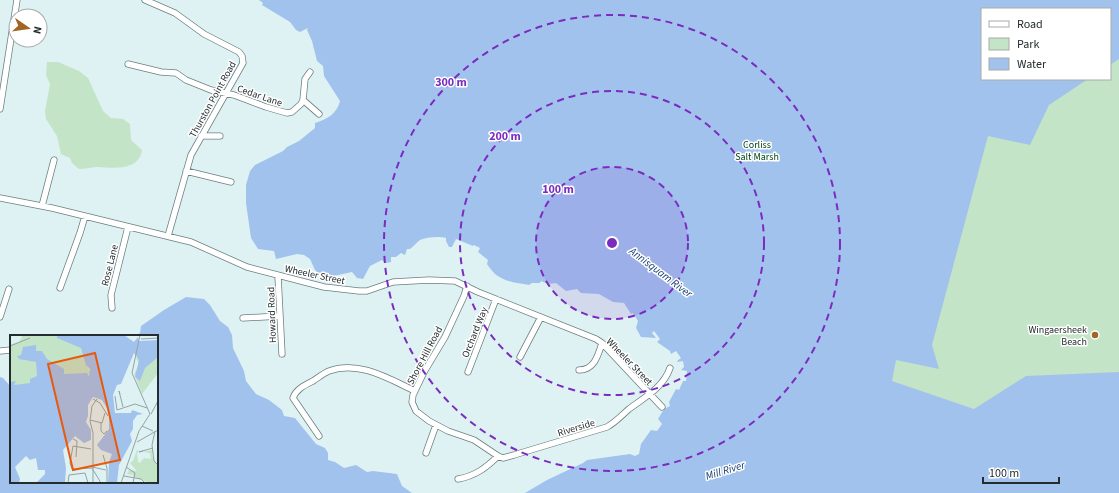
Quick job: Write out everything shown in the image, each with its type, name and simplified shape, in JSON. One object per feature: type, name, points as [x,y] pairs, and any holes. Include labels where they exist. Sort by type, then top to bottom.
[{"type":"street","points":[[0,109],[17,0]]},
{"type":"street","name":"Thurston Point Road","points":[[145,0],[175,14],[204,34],[239,52],[242,56],[243,63],[224,94],[191,155],[168,236]]},
{"type":"street","points":[[128,64],[161,72],[176,72],[197,85],[224,94]]},
{"type":"street","points":[[310,72],[305,79],[303,100],[319,114]]},
{"type":"street","name":"Cedar Lane","points":[[224,94],[234,95],[287,113],[292,112],[301,104],[303,100]]},
{"type":"street","points":[[201,136],[220,136]]},
{"type":"street","points":[[42,206],[54,160]]},
{"type":"street","points":[[186,171],[231,182]]},
{"type":"street","name":"Wheeler Street","points":[[0,198],[42,206],[191,242],[247,267],[324,288],[368,291],[393,282],[455,281],[585,334],[602,343],[662,407]]},
{"type":"street","points":[[60,288],[85,216]]},
{"type":"street","name":"Rose Lane","points":[[112,308],[111,295],[128,227]]},
{"type":"street","name":"Howard Road","points":[[278,276],[282,354]]},
{"type":"street","name":"Shore Hill Road","points":[[467,286],[464,296],[445,337],[424,372],[412,402],[416,411],[429,421],[448,431],[474,440],[498,456]]},
{"type":"street","points":[[0,317],[9,289]]},
{"type":"street","name":"Orchard Way","points":[[468,372],[496,299]]},
{"type":"street","points":[[243,318],[280,316]]},
{"type":"street","points":[[520,357],[541,316]]},
{"type":"street","points":[[578,370],[588,368],[593,363],[598,356],[602,343]]},
{"type":"street","points":[[0,351],[10,350]]},
{"type":"street","points":[[319,436],[293,398],[300,388],[329,371],[348,368],[369,371],[415,392]]},
{"type":"street","name":"Wheeler Street","points":[[650,394],[665,379],[670,368]]},
{"type":"street","name":"Riverside","points":[[498,456],[503,458],[508,457],[607,426],[616,422],[650,394]]},
{"type":"street","points":[[426,453],[436,424]]},
{"type":"street","points":[[458,479],[467,478],[488,467],[498,456]]},
{"type":"green space","name":"Corliss Salt Marsh","points":[[1119,0],[1119,386],[1005,413],[916,406],[567,61],[574,25]]},
{"type":"green space","points":[[47,62],[58,62],[79,71],[88,78],[103,111],[111,118],[123,119],[130,124],[131,140],[142,150],[140,157],[136,162],[125,167],[118,168],[96,167],[79,169],[72,163],[70,158],[61,154],[57,136],[46,119],[45,111],[50,84],[46,75]]},
{"type":"water","points":[[259,0],[1119,0],[1119,59],[1111,64],[1111,8],[981,8],[981,80],[1086,80],[1049,105],[1030,145],[988,136],[932,345],[939,369],[896,360],[892,381],[974,409],[1026,376],[1119,372],[1119,493],[525,493],[587,460],[630,454],[635,456],[639,454],[641,444],[651,430],[657,431],[662,424],[658,419],[664,409],[670,406],[669,402],[676,389],[679,390],[683,381],[686,381],[687,371],[681,370],[684,367],[683,361],[677,361],[681,358],[676,351],[671,354],[670,351],[657,342],[660,339],[654,331],[652,333],[656,338],[641,337],[636,328],[638,321],[633,313],[631,314],[624,303],[613,302],[599,294],[581,293],[577,289],[566,291],[556,283],[548,284],[541,281],[540,283],[532,283],[529,285],[516,283],[499,277],[487,264],[488,260],[478,252],[480,248],[456,239],[452,247],[449,247],[446,238],[433,237],[420,240],[410,249],[407,249],[405,255],[401,253],[396,257],[391,257],[391,262],[386,263],[382,260],[370,266],[363,279],[357,278],[352,272],[324,278],[315,270],[310,259],[304,255],[297,254],[276,259],[274,251],[258,249],[251,238],[246,203],[246,185],[250,171],[255,165],[299,141],[315,128],[315,123],[324,120],[334,113],[339,106],[340,101],[324,76],[323,66],[317,61],[312,41],[307,30],[308,28],[300,32],[296,30],[290,22],[262,5],[263,3]]},
{"type":"water","points":[[186,297],[204,299],[210,305],[220,321],[228,327],[232,335],[233,348],[244,371],[246,381],[256,394],[269,400],[282,410],[284,416],[295,418],[316,444],[325,448],[328,453],[328,460],[335,462],[344,468],[356,465],[367,472],[373,471],[397,474],[402,486],[412,493],[0,493],[0,377],[3,378],[10,386],[10,483],[158,483],[158,335],[137,335],[140,333],[141,326]]},
{"type":"place","name":"Wingaersheek Beach","points":[[1095,335]]},
{"type":"water label","name":"Annisquam River","points":[[661,272]]},
{"type":"water label","name":"Mill River","points":[[725,470]]}]
